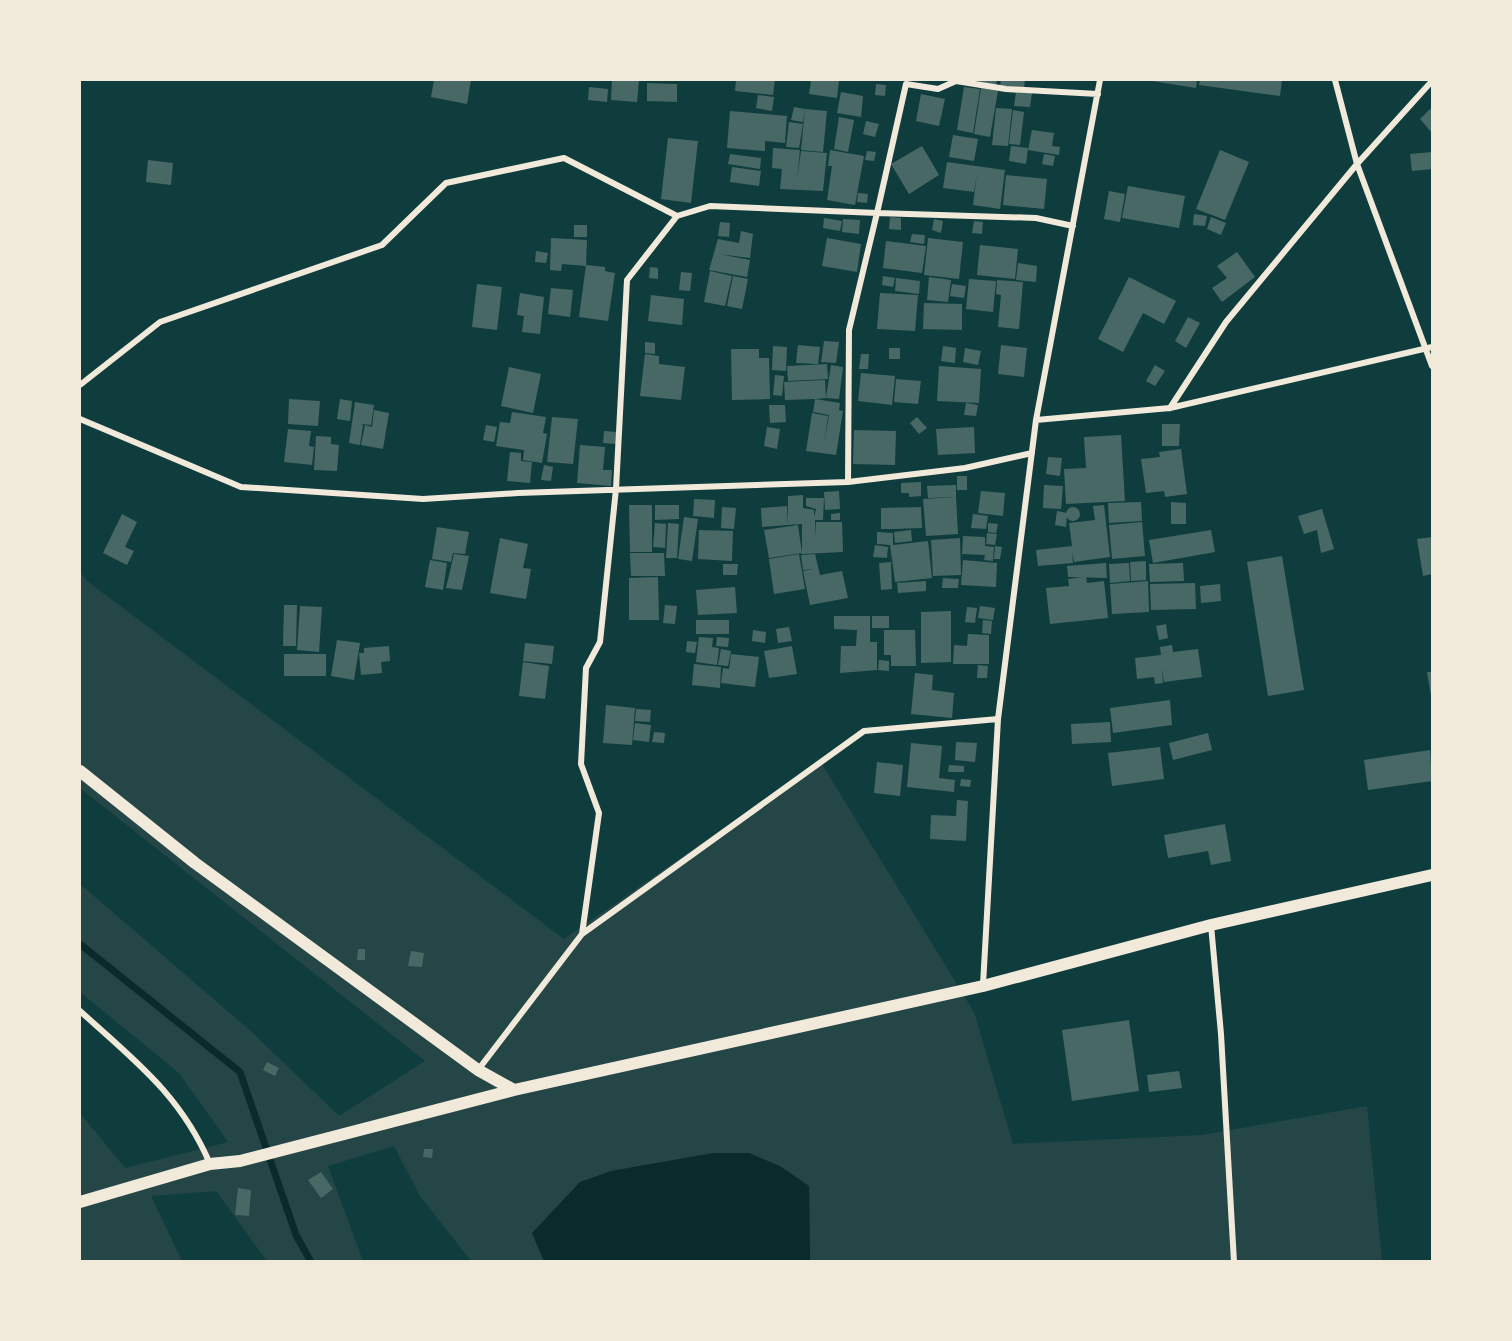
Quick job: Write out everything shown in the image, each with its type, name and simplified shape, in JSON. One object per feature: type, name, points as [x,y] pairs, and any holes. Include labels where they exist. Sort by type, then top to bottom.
[{"type":"main road","points":[[80,771],[195,863],[478,1070],[514,1090]]},
{"type":"main road","points":[[80,1202],[210,1164],[240,1161],[514,1090],[983,986],[1211,924],[1432,874]]},
{"type":"street","points":[[983,986],[998,719],[1036,420],[1100,80]]},
{"type":"street","points":[[1335,80],[1357,164],[1429,347],[1432,366]]},
{"type":"street","points":[[848,482],[849,330],[906,84],[938,89],[956,81],[1006,89],[1098,94]]},
{"type":"street","points":[[1170,408],[1226,322],[1357,164],[1432,81]]},
{"type":"street","points":[[80,385],[160,322],[382,245],[447,183],[564,158],[677,216]]},
{"type":"street","points":[[582,934],[599,813],[581,764],[586,668],[600,642],[616,489],[627,280],[677,216],[710,206],[1036,218],[1072,226]]},
{"type":"street","points":[[1036,420],[1170,408],[1429,347]]},
{"type":"street","points":[[80,419],[241,487],[423,499],[616,489],[848,482],[965,468],[1032,453]]},
{"type":"street","points":[[478,1070],[582,934],[864,731],[998,719]]},
{"type":"street","points":[[1211,924],[1221,1034],[1234,1262]]},
{"type":"street","points":[[80,1011],[162,1085],[197,1133],[210,1164]]},
{"type":"shaded area","points":[[80,572],[87,581],[564,939],[820,761],[974,1012],[1013,1144],[1202,1135],[1367,1106],[1382,1261],[810,1261],[809,1186],[532,1232],[544,1261],[471,1261],[420,1196],[394,1146],[328,1166],[363,1261],[267,1261],[216,1191],[151,1196],[182,1261],[80,1261],[80,1113],[125,1168],[228,1142],[179,1073],[80,992],[80,884],[253,1033],[339,1116],[425,1061],[80,788]]},
{"type":"shaded area","points":[[713,1153],[749,1153],[780,1166],[809,1186],[810,1261],[544,1261],[532,1233],[580,1182],[611,1171]]},
{"type":"building","points":[[434,80],[471,80],[467,104],[431,97]]},
{"type":"building","points":[[612,80],[639,80],[637,102],[611,100]]},
{"type":"building","points":[[736,80],[775,80],[773,95],[735,91]]},
{"type":"building","points":[[811,80],[839,80],[837,98],[809,94]]},
{"type":"building","points":[[970,80],[997,80],[996,85]]},
{"type":"building","points":[[1001,80],[1025,80],[1024,88],[1000,86]]},
{"type":"building","points":[[1146,80],[1197,80],[1196,88]]},
{"type":"building","points":[[1200,80],[1282,80],[1280,96],[1199,85]]},
{"type":"building","points":[[647,83],[677,84],[677,102],[647,101]]},
{"type":"building","points":[[876,84],[886,85],[885,96],[875,95]]},
{"type":"building","points":[[589,87],[608,89],[607,102],[588,100]]},
{"type":"building","points":[[964,87],[980,89],[973,133],[957,130]]},
{"type":"building","points":[[981,88],[998,91],[990,137],[974,134]]},
{"type":"building","points":[[841,92],[863,96],[861,117],[837,113]]},
{"type":"building","points":[[1016,92],[1032,93],[1030,107],[1014,106]]},
{"type":"building","points":[[921,94],[945,99],[939,126],[916,121]]},
{"type":"building","points":[[758,95],[774,97],[772,111],[756,108]]},
{"type":"building","points":[[794,107],[805,109],[803,122],[791,120]]},
{"type":"building","points":[[1432,107],[1432,133],[1420,119]]},
{"type":"building","points":[[996,108],[1012,109],[1008,146],[992,145]]},
{"type":"building","points":[[805,109],[827,111],[823,152],[801,150]]},
{"type":"building","points":[[1013,110],[1024,112],[1020,145],[1009,144]]},
{"type":"building","points":[[730,111],[787,116],[785,143],[765,141],[765,151],[727,148]]},
{"type":"building","points":[[839,117],[854,120],[848,152],[834,149]]},
{"type":"building","points":[[866,121],[879,124],[875,137],[863,134]]},
{"type":"building","points":[[789,122],[803,124],[799,148],[786,147]]},
{"type":"building","points":[[1032,130],[1054,133],[1052,146],[1060,147],[1059,155],[1028,150]]},
{"type":"building","points":[[953,135],[978,139],[974,161],[949,157]]},
{"type":"building","points":[[668,138],[698,141],[691,203],[661,199]]},
{"type":"building","points":[[922,146],[939,175],[909,194],[891,164]]},
{"type":"building","points":[[1011,146],[1028,148],[1026,164],[1009,161]]},
{"type":"building","points":[[773,148],[800,150],[797,179],[801,151],[827,153],[823,191],[780,189],[782,169],[772,168]]},
{"type":"building","points":[[830,150],[864,156],[855,205],[827,200],[832,166],[828,166]]},
{"type":"building","points":[[1220,150],[1249,162],[1225,220],[1196,209]]},
{"type":"building","points":[[867,151],[876,152],[874,161],[865,160]]},
{"type":"building","points":[[1432,152],[1432,169],[1412,171],[1410,154]]},
{"type":"building","points":[[730,154],[761,158],[760,169],[728,164]]},
{"type":"building","points":[[1044,154],[1055,156],[1053,166],[1042,164]]},
{"type":"building","points":[[148,160],[173,163],[171,185],[146,182]]},
{"type":"building","points":[[947,162],[1005,170],[1000,209],[973,205],[977,173],[974,192],[943,188]]},
{"type":"building","points":[[732,167],[761,171],[759,186],[730,182]]},
{"type":"building","points":[[1006,175],[1047,179],[1044,209],[1003,205]]},
{"type":"building","points":[[1128,186],[1185,196],[1179,228],[1122,218]]},
{"type":"building","points":[[1109,191],[1125,194],[1120,222],[1104,219]]},
{"type":"building","points":[[858,193],[868,194],[867,203],[857,202]]},
{"type":"building","points":[[1194,214],[1207,216],[1205,226],[1193,225]]},
{"type":"building","points":[[890,217],[901,218],[901,230],[889,229]]},
{"type":"building","points":[[1211,217],[1226,223],[1221,235],[1207,229]]},
{"type":"building","points":[[824,218],[842,221],[840,231],[823,228]]},
{"type":"building","points":[[843,219],[860,220],[859,234],[842,232]]},
{"type":"building","points":[[934,219],[943,221],[941,233],[932,230]]},
{"type":"building","points":[[974,221],[983,222],[982,234],[972,233]]},
{"type":"building","points":[[720,222],[730,223],[729,237],[718,236]]},
{"type":"building","points":[[574,225],[587,225],[587,237],[574,237]]},
{"type":"building","points":[[741,231],[753,234],[750,258],[719,254],[750,260],[747,277],[709,270],[718,239],[739,243]]},
{"type":"building","points":[[912,234],[925,235],[924,244],[910,242]]},
{"type":"building","points":[[551,238],[587,240],[586,266],[562,264],[561,271],[550,270]]},
{"type":"building","points":[[827,238],[861,244],[857,272],[822,266]]},
{"type":"building","points":[[928,238],[963,242],[959,279],[924,275]]},
{"type":"building","points":[[886,241],[926,246],[922,273],[883,268]]},
{"type":"building","points":[[980,245],[1018,249],[1015,279],[977,275]]},
{"type":"building","points":[[536,251],[548,253],[546,263],[535,262]]},
{"type":"building","points":[[1237,252],[1255,277],[1222,302],[1212,288],[1227,278],[1217,266]]},
{"type":"building","points":[[1018,263],[1037,266],[1036,282],[1016,280]]},
{"type":"building","points":[[586,265],[605,267],[605,271],[615,273],[608,321],[579,317]]},
{"type":"building","points":[[650,267],[658,268],[658,279],[649,278]]},
{"type":"building","points":[[710,271],[732,276],[725,306],[704,302]]},
{"type":"building","points":[[681,272],[692,273],[690,291],[679,290]]},
{"type":"building","points":[[733,276],[748,279],[742,309],[727,306]]},
{"type":"building","points":[[883,276],[895,278],[893,287],[882,285]]},
{"type":"building","points":[[929,277],[951,280],[948,302],[927,300]]},
{"type":"building","points":[[1129,277],[1176,301],[1164,324],[1143,313],[1123,352],[1098,339]]},
{"type":"building","points":[[896,278],[920,281],[919,294],[895,291]]},
{"type":"building","points":[[969,279],[996,281],[993,312],[966,309]]},
{"type":"building","points":[[997,280],[1023,282],[1019,329],[998,327],[1001,295],[996,294]]},
{"type":"building","points":[[477,284],[502,287],[497,330],[472,327]]},
{"type":"building","points":[[952,284],[966,286],[964,298],[950,296]]},
{"type":"building","points":[[551,288],[573,290],[570,317],[548,314]]},
{"type":"building","points":[[520,293],[544,297],[540,334],[522,332],[524,316],[517,315]]},
{"type":"building","points":[[880,293],[918,295],[915,331],[877,329]]},
{"type":"building","points":[[651,295],[684,299],[682,325],[648,321]]},
{"type":"building","points":[[924,303],[962,304],[962,330],[923,329]]},
{"type":"building","points":[[1188,317],[1200,323],[1186,348],[1175,341]]},
{"type":"building","points":[[824,341],[839,342],[836,363],[821,362]]},
{"type":"building","points":[[645,342],[655,343],[655,354],[645,353]]},
{"type":"building","points":[[798,345],[820,347],[818,364],[796,363]]},
{"type":"building","points":[[1001,345],[1027,348],[1024,377],[998,374]]},
{"type":"building","points":[[773,346],[787,347],[786,371],[772,370]]},
{"type":"building","points":[[943,346],[956,348],[955,363],[941,361]]},
{"type":"building","points":[[889,348],[900,348],[900,359],[889,359]]},
{"type":"building","points":[[965,348],[981,351],[978,365],[963,362]]},
{"type":"building","points":[[731,349],[759,349],[759,358],[769,358],[770,399],[732,400]]},
{"type":"building","points":[[645,354],[659,356],[659,364],[685,367],[681,400],[640,396]]},
{"type":"building","points":[[861,354],[869,354],[868,369],[859,369]]},
{"type":"building","points":[[827,364],[828,379],[788,381],[787,366]]},
{"type":"building","points":[[831,365],[843,367],[839,399],[826,398]]},
{"type":"building","points":[[1155,365],[1165,371],[1155,386],[1146,381]]},
{"type":"building","points":[[939,366],[981,369],[979,403],[937,401]]},
{"type":"building","points":[[509,367],[541,374],[533,413],[501,406]]},
{"type":"building","points":[[861,373],[895,376],[892,405],[858,401]]},
{"type":"building","points":[[775,375],[784,376],[782,396],[773,395]]},
{"type":"building","points":[[896,379],[921,381],[918,404],[894,402]]},
{"type":"building","points":[[825,380],[826,398],[785,400],[784,382]]},
{"type":"building","points":[[289,399],[320,401],[318,426],[288,424]]},
{"type":"building","points":[[340,399],[352,401],[350,421],[337,419]]},
{"type":"building","points":[[815,399],[840,403],[839,410],[843,411],[836,455],[806,451],[812,413],[828,416],[824,444],[829,415],[813,412]]},
{"type":"building","points":[[355,402],[374,405],[371,425],[361,424],[363,425],[360,445],[349,443]]},
{"type":"building","points":[[966,403],[978,405],[976,416],[964,415]]},
{"type":"building","points":[[769,405],[785,405],[786,422],[770,423]]},
{"type":"building","points":[[374,410],[389,413],[383,449],[361,445],[365,425],[372,427]]},
{"type":"building","points":[[512,412],[546,417],[543,433],[547,434],[542,463],[523,460],[524,450],[496,446],[500,422],[510,423]]},
{"type":"building","points":[[552,417],[578,419],[573,464],[547,462]]},
{"type":"building","points":[[917,417],[927,428],[919,434],[910,423]]},
{"type":"building","points":[[1162,424],[1180,424],[1179,446],[1162,446]]},
{"type":"building","points":[[486,425],[497,427],[494,442],[483,440]]},
{"type":"building","points":[[767,427],[780,429],[777,449],[764,446]]},
{"type":"building","points":[[974,427],[975,453],[938,455],[936,429]]},
{"type":"building","points":[[288,429],[311,431],[309,446],[314,447],[312,465],[284,462]]},
{"type":"building","points":[[854,430],[896,431],[895,465],[853,464]]},
{"type":"building","points":[[604,431],[617,432],[616,444],[603,443]]},
{"type":"building","points":[[1121,435],[1125,501],[1066,504],[1064,469],[1086,468],[1084,437]]},
{"type":"building","points":[[316,436],[331,437],[331,444],[339,445],[337,471],[314,470]]},
{"type":"building","points":[[580,445],[605,447],[603,470],[612,470],[611,486],[577,483]]},
{"type":"building","points":[[1181,449],[1187,494],[1165,497],[1164,491],[1146,493],[1141,459],[1160,457],[1159,452]]},
{"type":"building","points":[[510,452],[521,453],[521,461],[532,462],[530,483],[507,481]]},
{"type":"building","points":[[1048,457],[1062,458],[1060,476],[1046,474]]},
{"type":"building","points":[[544,465],[553,467],[551,481],[541,480]]},
{"type":"building","points":[[957,476],[967,476],[967,490],[957,490]]},
{"type":"building","points":[[921,482],[921,496],[909,497],[909,493],[901,493],[901,483]]},
{"type":"building","points":[[956,485],[956,497],[928,498],[927,486]]},
{"type":"building","points":[[1044,485],[1063,486],[1061,509],[1043,508]]},
{"type":"building","points":[[839,491],[840,509],[825,510],[824,492]]},
{"type":"building","points":[[981,491],[1005,493],[1003,516],[978,513]]},
{"type":"building","points":[[803,495],[803,508],[814,510],[814,517],[816,509],[806,506],[806,498],[824,498],[823,520],[815,520],[816,537],[816,522],[842,522],[843,552],[802,554],[802,524],[788,525],[788,496]]},
{"type":"building","points":[[956,497],[958,534],[926,536],[923,499]]},
{"type":"building","points":[[694,499],[715,500],[714,518],[693,516]]},
{"type":"building","points":[[1141,502],[1142,521],[1109,523],[1108,503]]},
{"type":"building","points":[[1171,502],[1186,503],[1186,524],[1171,524]]},
{"type":"building","points":[[629,505],[652,505],[652,552],[630,552]]},
{"type":"building","points":[[655,505],[679,505],[679,519],[655,520]]},
{"type":"building","points":[[1104,505],[1110,557],[1074,562],[1072,552],[1073,563],[1038,566],[1036,550],[1072,546],[1069,523],[1095,520],[1093,506]]},
{"type":"building","points":[[787,506],[788,525],[762,527],[761,508]]},
{"type":"building","points":[[722,507],[736,508],[734,529],[721,528]]},
{"type":"building","points":[[921,507],[922,528],[881,529],[881,508]]},
{"type":"building","points":[[1073,507],[1078,509],[1080,514],[1078,519],[1073,521],[1068,519],[1066,514],[1068,509]]},
{"type":"building","points":[[1322,509],[1334,549],[1321,553],[1317,530],[1304,534],[1298,516]]},
{"type":"building","points":[[1057,511],[1067,513],[1066,527],[1055,525]]},
{"type":"building","points":[[840,513],[840,520],[831,520],[831,514]]},
{"type":"building","points":[[122,514],[137,522],[125,547],[134,551],[127,565],[103,553]]},
{"type":"building","points":[[973,514],[988,516],[986,529],[971,528]]},
{"type":"building","points":[[684,517],[698,519],[692,561],[678,559]]},
{"type":"building","points":[[1142,522],[1145,556],[1112,559],[1109,525]]},
{"type":"building","points":[[655,523],[666,524],[665,548],[653,547]]},
{"type":"building","points":[[668,523],[679,524],[677,558],[666,558]]},
{"type":"building","points":[[988,523],[998,524],[996,533],[988,532]]},
{"type":"building","points":[[798,525],[802,553],[769,558],[764,530]]},
{"type":"building","points":[[437,527],[469,532],[465,554],[453,553],[451,562],[432,559]]},
{"type":"building","points":[[699,530],[733,531],[732,561],[698,559]]},
{"type":"building","points":[[911,530],[912,541],[895,543],[894,532]]},
{"type":"building","points":[[1211,530],[1215,552],[1153,563],[1149,540]]},
{"type":"building","points":[[877,532],[893,533],[893,545],[928,541],[932,578],[895,582],[890,545],[877,544]]},
{"type":"building","points":[[987,533],[997,534],[995,545],[986,544]]},
{"type":"building","points":[[963,536],[985,537],[985,546],[994,547],[993,561],[984,560],[985,555],[962,554]]},
{"type":"building","points":[[1432,537],[1432,574],[1423,576],[1417,539]]},
{"type":"building","points":[[500,538],[528,544],[523,568],[531,569],[526,599],[490,593]]},
{"type":"building","points":[[960,538],[961,575],[933,576],[931,540]]},
{"type":"building","points":[[875,545],[888,547],[887,558],[873,557]]},
{"type":"building","points":[[995,546],[1002,547],[1000,559],[994,559]]},
{"type":"building","points":[[630,553],[664,553],[665,576],[631,576]]},
{"type":"building","points":[[454,554],[469,556],[462,590],[446,588]]},
{"type":"building","points":[[799,554],[805,589],[774,594],[769,559]]},
{"type":"building","points":[[815,554],[820,575],[842,571],[848,598],[810,605],[803,571],[813,569],[803,570],[801,555]]},
{"type":"building","points":[[1282,556],[1304,690],[1268,696],[1247,562]]},
{"type":"building","points":[[430,560],[447,563],[443,590],[425,587]]},
{"type":"building","points":[[963,560],[997,563],[996,587],[961,585]]},
{"type":"building","points":[[1146,561],[1146,580],[1131,581],[1130,562]]},
{"type":"building","points":[[891,562],[892,589],[881,590],[879,563]]},
{"type":"building","points":[[1106,563],[1107,578],[1068,577],[1067,566]]},
{"type":"building","points":[[1129,563],[1130,581],[1110,583],[1109,564]]},
{"type":"building","points":[[1183,563],[1184,581],[1150,582],[1149,564]]},
{"type":"building","points":[[723,564],[738,564],[737,575],[723,575]]},
{"type":"building","points":[[658,577],[659,620],[629,620],[629,578]]},
{"type":"building","points":[[1086,577],[1087,583],[1104,581],[1108,618],[1050,624],[1046,588],[1069,586],[1068,579]]},
{"type":"building","points":[[943,578],[959,579],[958,588],[942,588]]},
{"type":"building","points":[[926,581],[926,591],[898,593],[897,583]]},
{"type":"building","points":[[1148,581],[1149,612],[1112,614],[1110,584]]},
{"type":"building","points":[[1195,583],[1196,609],[1151,610],[1150,584]]},
{"type":"building","points":[[1220,584],[1221,601],[1201,603],[1200,586]]},
{"type":"building","points":[[735,587],[737,613],[698,615],[696,590]]},
{"type":"building","points":[[284,605],[297,605],[296,646],[283,646]]},
{"type":"building","points":[[665,605],[677,606],[675,624],[663,623]]},
{"type":"building","points":[[300,606],[322,607],[319,652],[297,650]]},
{"type":"building","points":[[980,606],[995,608],[993,620],[978,618]]},
{"type":"building","points":[[967,607],[977,608],[975,623],[965,622]]},
{"type":"building","points":[[951,611],[951,662],[921,663],[921,612]]},
{"type":"building","points":[[834,616],[870,616],[870,642],[877,642],[877,670],[840,673],[841,646],[856,646],[857,630],[834,629]]},
{"type":"building","points":[[872,616],[889,616],[889,628],[872,628]]},
{"type":"building","points":[[696,620],[729,620],[729,634],[696,634]]},
{"type":"building","points":[[983,620],[992,621],[991,634],[982,633]]},
{"type":"building","points":[[1166,624],[1168,638],[1159,640],[1156,626]]},
{"type":"building","points":[[789,627],[792,641],[778,643],[776,629]]},
{"type":"building","points":[[753,630],[766,632],[765,643],[752,641]]},
{"type":"building","points":[[884,630],[915,630],[916,666],[891,666],[891,655],[884,655]]},
{"type":"building","points":[[968,634],[989,635],[989,664],[953,664],[954,645],[967,646]]},
{"type":"building","points":[[699,637],[713,638],[712,647],[719,648],[717,665],[696,662]]},
{"type":"building","points":[[717,637],[729,638],[728,647],[716,646]]},
{"type":"building","points":[[337,640],[360,643],[354,680],[331,676]]},
{"type":"building","points":[[687,641],[697,642],[695,653],[686,652]]},
{"type":"building","points":[[525,643],[554,646],[552,664],[523,661]]},
{"type":"building","points":[[1172,645],[1173,652],[1198,649],[1202,677],[1164,682],[1162,668],[1163,683],[1155,684],[1154,677],[1137,679],[1135,658],[1161,655],[1160,647]]},
{"type":"building","points":[[389,646],[390,661],[381,662],[382,673],[361,675],[359,653],[364,653],[364,648]]},
{"type":"building","points":[[792,646],[797,674],[769,678],[764,651]]},
{"type":"building","points":[[721,649],[731,651],[728,666],[718,665]]},
{"type":"building","points":[[284,654],[326,654],[326,676],[284,676]]},
{"type":"building","points":[[731,654],[759,657],[755,687],[721,683],[723,668],[729,669]]},
{"type":"building","points":[[879,660],[889,661],[889,671],[878,670]]},
{"type":"building","points":[[523,662],[549,666],[545,699],[519,696]]},
{"type":"building","points":[[694,664],[721,667],[720,688],[692,685]]},
{"type":"building","points":[[978,665],[988,666],[987,678],[977,678]]},
{"type":"building","points":[[1427,672],[1432,672],[1432,696],[1431,696]]},
{"type":"building","points":[[915,673],[933,675],[932,690],[954,693],[952,718],[911,714]]},
{"type":"building","points":[[1170,700],[1172,725],[1113,733],[1110,708]]},
{"type":"building","points":[[606,705],[635,708],[632,745],[603,743]]},
{"type":"building","points":[[636,709],[651,710],[650,722],[635,721]]},
{"type":"building","points":[[1110,722],[1111,742],[1072,744],[1071,724]]},
{"type":"building","points":[[635,723],[651,725],[649,742],[633,740]]},
{"type":"building","points":[[654,732],[665,733],[664,743],[652,742]]},
{"type":"building","points":[[1208,733],[1212,750],[1173,760],[1169,743]]},
{"type":"building","points":[[956,742],[977,743],[975,762],[955,760]]},
{"type":"building","points":[[911,743],[942,746],[939,778],[955,780],[954,792],[907,787]]},
{"type":"building","points":[[1160,747],[1164,779],[1112,786],[1108,753]]},
{"type":"building","points":[[1430,750],[1432,781],[1368,790],[1364,760]]},
{"type":"building","points":[[877,762],[903,765],[900,796],[874,793]]},
{"type":"building","points":[[949,765],[964,766],[964,772],[948,772]]},
{"type":"building","points":[[961,779],[971,780],[970,787],[960,786]]},
{"type":"building","points":[[957,800],[968,801],[966,841],[930,839],[931,815],[956,816]]},
{"type":"building","points":[[1225,824],[1231,861],[1211,865],[1208,851],[1168,858],[1164,835]]},
{"type":"building","points":[[358,949],[365,949],[365,960],[357,960]]},
{"type":"building","points":[[411,951],[424,953],[422,967],[408,966]]},
{"type":"building","points":[[1129,1020],[1139,1091],[1072,1101],[1062,1030]]},
{"type":"building","points":[[267,1062],[279,1068],[275,1076],[263,1070]]},
{"type":"building","points":[[1179,1071],[1182,1088],[1149,1092],[1147,1075]]},
{"type":"building","points":[[424,1149],[433,1149],[432,1158],[423,1157]]},
{"type":"building","points":[[321,1172],[333,1189],[321,1198],[308,1180]]},
{"type":"building","points":[[238,1188],[251,1190],[249,1216],[235,1215]]},
{"type":"waterway","points":[[80,944],[240,1072],[296,1235],[311,1262]]}]
